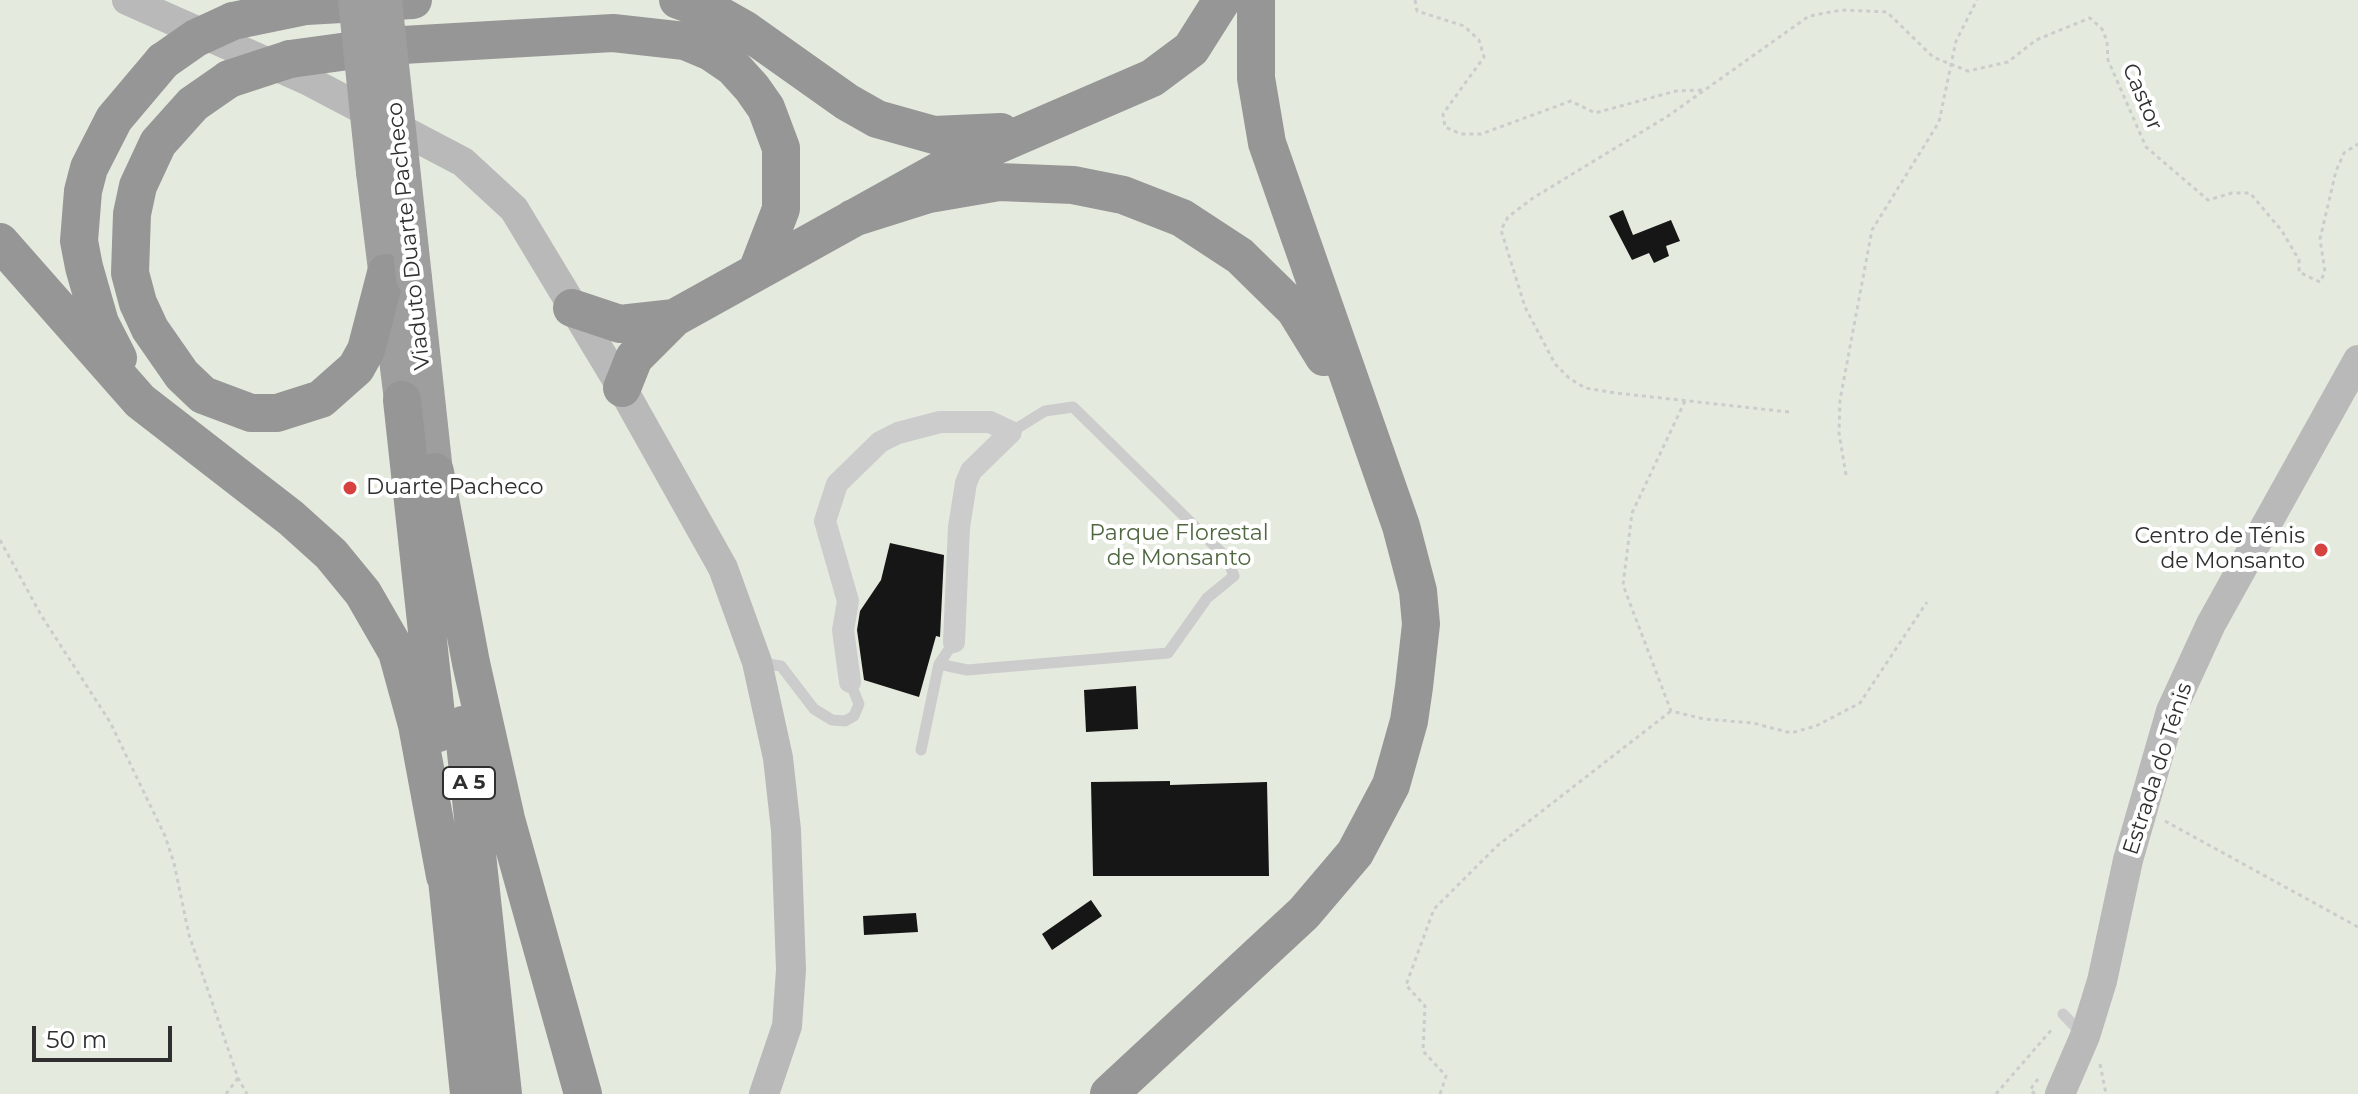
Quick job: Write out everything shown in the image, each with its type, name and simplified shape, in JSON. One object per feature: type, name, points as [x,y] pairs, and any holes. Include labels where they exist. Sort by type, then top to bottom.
[{"type":"highway","name":"Viaduto Duarte Pacheco","points":[[356,0],[394,265],[435,472]]},
{"type":"highway","name":"Viaduto Duarte Pacheco","points":[[384,0],[402,400]]},
{"type":"highway","points":[[195,446],[142,390],[110,345],[90,295],[79,241],[80,212],[89,168],[114,119],[163,61],[196,38],[233,21],[306,6],[413,0]]},
{"type":"highway","points":[[678,0],[719,15],[847,102],[900,127],[957,136],[1036,127]]},
{"type":"highway","points":[[622,388],[634,358],[674,318],[944,168],[1036,127],[1118,96],[1174,66],[1205,32],[1222,0]]},
{"type":"highway","points":[[1109,1094],[1304,913],[1355,853],[1391,785],[1403,749],[1421,624],[1418,591],[1404,538],[1267,143],[1256,78],[1256,0]]},
{"type":"highway","points":[[394,265],[366,350],[356,368],[321,399],[277,413],[251,413],[203,395],[182,375],[150,329],[138,303],[130,273],[132,214],[138,186],[158,143],[193,104],[229,79],[290,59],[385,46],[600,33],[662,36],[711,52],[733,67],[752,88],[770,118],[781,148],[781,209],[757,271]]},
{"type":"highway","points":[[853,218],[966,186],[999,182],[1073,185],[1155,205],[1210,234],[1240,256],[1287,301],[1309,330],[1355,425],[1398,555],[1411,612],[1416,657]]},
{"type":"highway","points":[[0,242],[121,382],[195,446],[310,535],[348,574],[378,616],[397,652],[417,725],[445,876]]},
{"type":"highway","points":[[572,308],[620,324],[674,318]]},
{"type":"highway","name":"A 5","points":[[402,400],[437,718],[445,876],[469,1094]]},
{"type":"highway","points":[[435,472],[497,783],[532,919],[583,1094]]},
{"type":"highway","name":"A 5","points":[[435,472],[503,1094]]},
{"type":"main road","points":[[127,0],[307,80],[463,162],[514,209],[622,388],[723,568],[757,662],[778,758],[791,955],[787,1026],[764,1094]]},
{"type":"main road","name":"Estrada do Ténis","points":[[2047,1094],[2065,1081],[2092,1045],[2102,981],[2149,781],[2171,711],[2211,624],[2358,360]]},
{"type":"street","points":[[850,682],[843,630],[848,601],[825,521],[837,484],[870,451],[898,433],[961,420],[990,422],[1011,432],[971,471],[966,483],[959,527],[954,642]]},
{"type":"lane","points":[[939,664],[967,670],[1168,653],[1207,598],[1234,576],[1227,558],[1073,407],[1045,411],[1011,432]]},
{"type":"lane","points":[[921,750],[939,664],[954,642]]},
{"type":"lane","points":[[757,662],[781,666],[814,709],[832,720],[845,721],[854,716],[859,704],[850,682]]},
{"type":"lane","points":[[2063,1014],[2092,1045]]},
{"type":"path","points":[[1415,0],[1417,11],[1464,26],[1479,40],[1484,57],[1443,114],[1445,127],[1461,134],[1481,134],[1571,101],[1595,113],[1676,91],[1702,90]]},
{"type":"path","points":[[1846,475],[1839,433],[1840,400],[1872,230],[1898,182],[1939,122],[1956,41],[1977,0]]},
{"type":"path","points":[[1789,412],[1585,388],[1562,371],[1525,307],[1501,230],[1508,217],[1533,198],[1568,180],[1809,16],[1842,10],[1887,12],[1904,26],[1919,46],[1950,65]]},
{"type":"path","name":"Castor","points":[[1950,65],[1968,71],[1995,67],[2060,27],[2090,18],[2102,29],[2107,41],[2108,60],[2146,147],[2208,200],[2232,193],[2250,193],[2282,231],[2299,260],[2299,272],[2320,282],[2325,272],[2320,239],[2336,171],[2344,153],[2358,144]]},
{"type":"path","points":[[1671,711],[1623,585],[1632,513],[1685,401]]},
{"type":"path","points":[[0,540],[41,615],[110,722],[165,836],[189,935],[238,1078],[247,1094]]},
{"type":"path","points":[[1671,711],[1704,719],[1753,723],[1791,733],[1816,726],[1860,703],[1927,602]]},
{"type":"path","points":[[1440,1094],[1446,1076],[1423,1051],[1425,1006],[1406,985],[1434,909],[1497,846],[1671,711]]},
{"type":"path","points":[[2159,817],[2358,927]]},
{"type":"path","points":[[1996,1094],[2041,1045],[2063,1014]]},
{"type":"path","points":[[2092,1045],[2106,1094]]},
{"type":"path","points":[[226,1094],[238,1078]]},
{"type":"green space","name":"Parque Florestal de Monsanto","points":[[0,0],[2358,0],[2358,1094],[0,1094]]},
{"type":"building","points":[[1623,210],[1633,235],[1671,220],[1680,241],[1666,246],[1669,256],[1654,263],[1649,253],[1632,260],[1609,216]]},
{"type":"building","points":[[890,543],[944,555],[940,637],[936,636],[919,697],[864,680],[857,630],[860,611],[881,580]]},
{"type":"building","points":[[1136,686],[1138,729],[1086,732],[1084,690]]},
{"type":"building","points":[[1170,781],[1170,785],[1267,782],[1269,876],[1093,876],[1091,782]]},
{"type":"building","points":[[1091,900],[1102,916],[1052,950],[1042,934]]},
{"type":"building","points":[[916,913],[918,932],[864,935],[863,916]]},
{"type":"place","name":"Duarte Pacheco","points":[[350,488]]},
{"type":"place","name":"Centro de Ténis de Monsanto","points":[[2321,550]]}]
